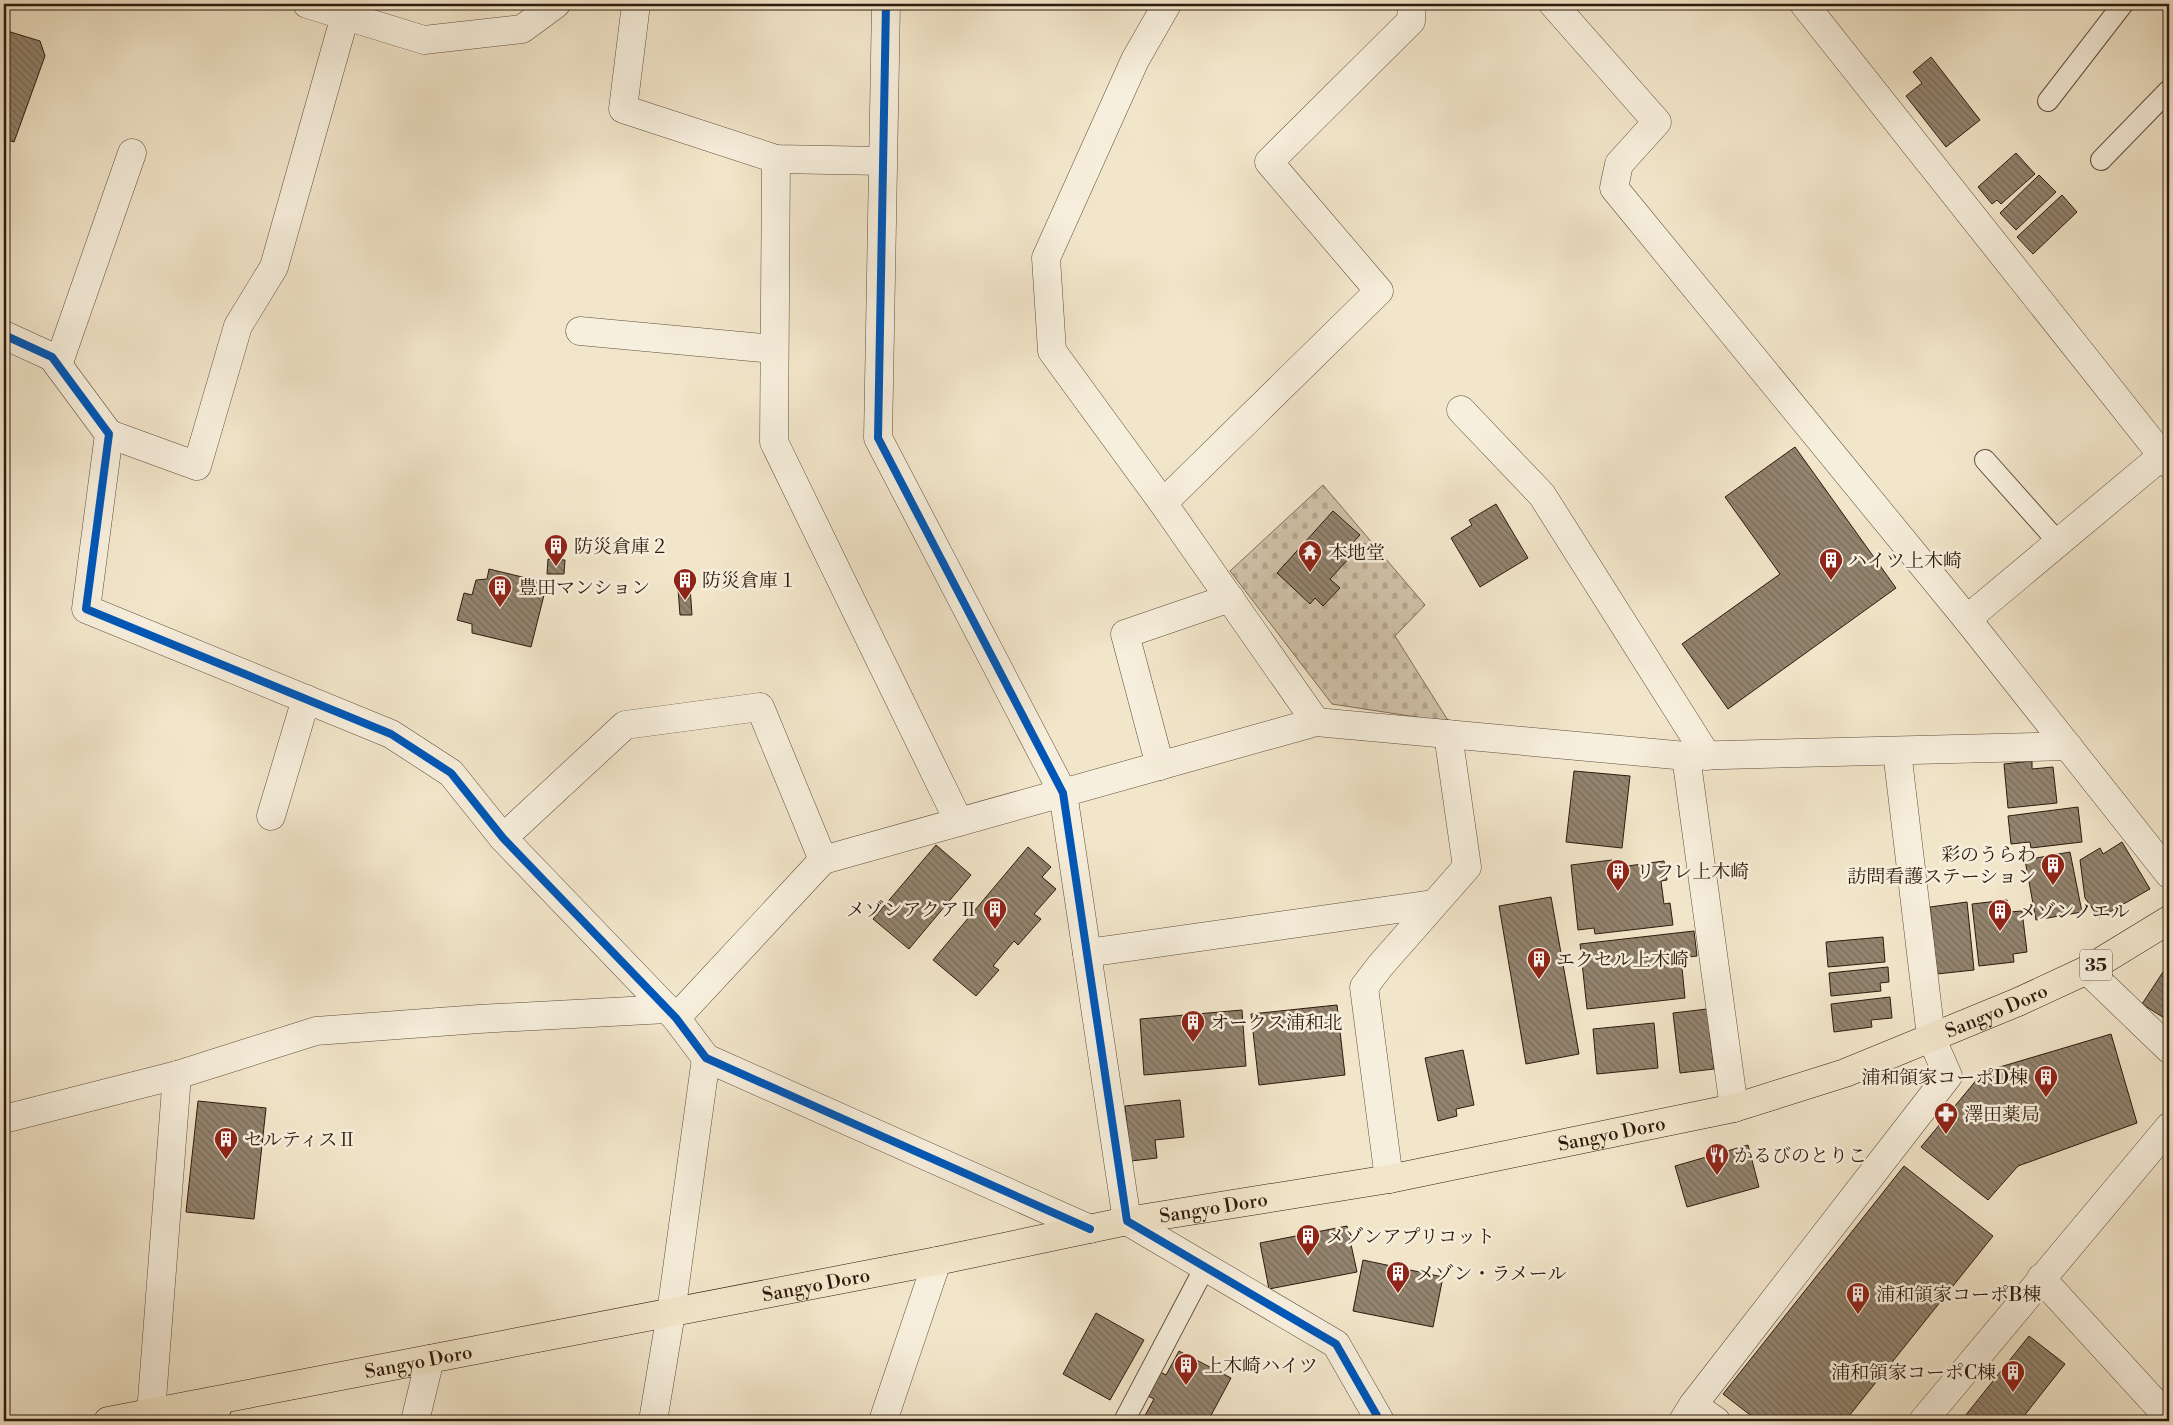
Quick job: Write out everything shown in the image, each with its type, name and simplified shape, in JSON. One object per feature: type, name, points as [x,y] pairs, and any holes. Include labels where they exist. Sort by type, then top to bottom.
[{"type":"main road","name":"Sangyo Doro","points":[[108,1421],[141,1416],[220,1410],[430,1359],[937,1261],[1128,1221],[1389,1179],[1734,1108],[1845,1072],[2018,1002],[2087,970],[2169,920]]},
{"type":"street","points":[[307,4],[424,40],[522,29],[556,4]]},
{"type":"street","points":[[636,4],[622,109],[776,159],[882,161]]},
{"type":"street","points":[[886,4],[878,438],[1062,793],[1128,1221],[1336,1344],[1380,1421]]},
{"type":"street","points":[[1167,4],[1135,60],[1046,258],[1052,351],[1163,503],[1316,722]]},
{"type":"street","points":[[1163,503],[1379,291],[1269,162],[1411,21],[1412,4]]},
{"type":"street","points":[[1553,4],[1657,122],[1619,164],[1614,188],[1967,618],[2169,874]]},
{"type":"street","points":[[1804,4],[2166,460],[2058,542],[1967,618]]},
{"type":"street","points":[[4,335],[52,357],[109,434],[197,466],[238,326],[274,268],[346,16]]},
{"type":"street","points":[[58,365],[132,153]]},
{"type":"street","points":[[776,159],[773,349],[774,442],[959,822]]},
{"type":"street","points":[[580,331],[773,349]]},
{"type":"street","points":[[1461,410],[1542,495],[1696,756],[1734,1108]]},
{"type":"street","points":[[109,434],[86,609],[391,734],[451,773],[503,838],[672,1013],[706,1058],[1090,1229]]},
{"type":"street","points":[[1160,766],[1125,634],[1230,598]]},
{"type":"street","points":[[271,816],[306,699]]},
{"type":"street","points":[[503,838],[625,725],[760,708],[823,860]]},
{"type":"street","points":[[4,1119],[177,1075],[316,1031],[479,1019],[672,1013],[823,860],[1316,722],[1696,756],[2068,746]]},
{"type":"street","points":[[1389,1179],[1364,987],[1433,904],[1467,867],[1448,734]]},
{"type":"street","points":[[1716,1421],[1688,1413],[1948,1076],[1931,1037],[1897,751]]},
{"type":"street","points":[[1087,953],[1433,904]]},
{"type":"street","points":[[2087,970],[2169,1049]]},
{"type":"street","points":[[653,1421],[671,1313],[706,1058]]},
{"type":"street","points":[[141,1416],[177,1075]]},
{"type":"street","points":[[1923,1421],[2169,1127]]},
{"type":"street","points":[[883,1421],[937,1261]]},
{"type":"street","points":[[2041,1278],[2169,1418]]},
{"type":"street","points":[[415,1421],[430,1359]]},
{"type":"lane","points":[[2048,101],[2124,4]]},
{"type":"lane","points":[[2101,160],[2169,90]]},
{"type":"lane","points":[[1984,460],[2058,542]]},
{"type":"lane","points":[[1124,1421],[1205,1267]]},
{"type":"green space","points":[[1323,485],[1425,605],[1395,636],[1449,722],[1332,704],[1230,571]]},
{"type":"building","points":[[4,30],[40,41],[45,56],[14,142],[4,139]]},
{"type":"building","points":[[1931,57],[1980,120],[1946,147],[1906,96],[1922,83],[1913,72]]},
{"type":"building","points":[[4,147],[10,149],[4,166]]},
{"type":"building","points":[[2016,153],[2035,174],[2001,204],[1997,200],[1992,204],[1978,187]]},
{"type":"building","points":[[2039,175],[2056,192],[2016,230],[2000,213]]},
{"type":"building","points":[[2062,195],[2077,212],[2033,254],[2017,237]]},
{"type":"building","points":[[4,369],[8,369],[4,452]]},
{"type":"building","name":"ハイツ上木崎","points":[[1795,447],[1896,588],[1728,709],[1682,644],[1780,574],[1725,497]]},
{"type":"building","points":[[1496,504],[1528,558],[1480,587],[1451,538],[1472,525],[1469,520]]},
{"type":"building","points":[[1333,511],[1360,535],[1346,550],[1352,555],[1330,579],[1340,588],[1323,606],[1315,598],[1310,604],[1277,573]]},
{"type":"building","name":"防災倉庫２","points":[[548,559],[565,560],[564,574],[547,574]]},
{"type":"building","name":"豊田マンション","points":[[489,569],[547,583],[531,647],[472,633],[472,624],[457,620],[464,593],[472,595],[476,580],[487,579]]},
{"type":"building","name":"防災倉庫１","points":[[690,587],[692,615],[680,615],[678,588]]},
{"type":"building","points":[[2032,761],[2032,769],[2053,767],[2057,803],[2008,808],[2004,764]]},
{"type":"building","points":[[1574,771],[1630,776],[1622,848],[1566,842]]},
{"type":"building","points":[[2078,807],[2082,842],[2031,848],[2030,842],[2011,844],[2008,816]]},
{"type":"building","points":[[2122,842],[2150,889],[2099,918],[2085,898],[2080,860],[2100,848],[2103,854]]},
{"type":"building","points":[[936,845],[971,875],[909,949],[873,919]]},
{"type":"building","name":"メゾンアクアⅡ","points":[[1028,847],[1051,867],[1042,877],[1056,889],[1034,914],[1041,919],[1018,945],[1014,941],[993,966],[999,970],[976,996],[933,960]]},
{"type":"building","name":"彩のうらわ 訪問看護ステーション","points":[[2070,852],[2082,912],[2036,920],[2025,860]]},
{"type":"building","name":"リフレ上木崎","points":[[1612,860],[1613,868],[1664,861],[1667,880],[1661,881],[1664,904],[1670,903],[1673,925],[1595,934],[1594,928],[1578,930],[1571,865]]},
{"type":"building","name":"エクセル上木崎","points":[[1551,897],[1579,1054],[1526,1064],[1499,906]]},
{"type":"building","name":"メゾンノエル","points":[[2007,900],[2009,912],[2022,911],[2027,952],[2013,954],[2014,962],[1979,966],[1972,904]]},
{"type":"building","points":[[1967,902],[1974,970],[1937,974],[1930,907]]},
{"type":"building","points":[[1694,931],[1697,956],[1681,958],[1685,998],[1587,1009],[1580,944]]},
{"type":"building","points":[[1883,937],[1885,962],[1828,967],[1826,942]]},
{"type":"building","points":[[1888,967],[1889,982],[1880,983],[1881,991],[1831,996],[1829,973]]},
{"type":"building","points":[[2163,972],[2169,976],[2169,1021],[2142,1004]]},
{"type":"building","points":[[1890,997],[1892,1018],[1871,1020],[1872,1027],[1834,1032],[1831,1004]]},
{"type":"building","points":[[1337,1005],[1345,1075],[1259,1085],[1251,1014]]},
{"type":"building","points":[[1707,1009],[1714,1069],[1680,1073],[1673,1013]]},
{"type":"building","name":"オークス浦和北","points":[[1242,1010],[1246,1066],[1144,1075],[1140,1019]]},
{"type":"building","points":[[1654,1023],[1658,1068],[1597,1074],[1593,1029]]},
{"type":"building","name":"浦和領家コーポD棟","points":[[2111,1034],[2137,1123],[2018,1166],[1988,1200],[1921,1147],[1983,1072]]},
{"type":"building","points":[[1463,1050],[1474,1105],[1456,1109],[1457,1116],[1438,1121],[1425,1058]]},
{"type":"building","points":[[1180,1100],[1184,1137],[1155,1140],[1157,1158],[1131,1161],[1125,1106]]},
{"type":"building","name":"セルティスⅡ","points":[[198,1101],[266,1108],[254,1219],[186,1212]]},
{"type":"building","name":"かるびのとりこ","points":[[1748,1145],[1759,1187],[1687,1207],[1675,1166]]},
{"type":"building","name":"浦和領家コーポB棟","points":[[1904,1166],[1993,1236],[1845,1421],[1758,1421],[1723,1394]]},
{"type":"building","name":"メゾンアプリコット","points":[[1347,1226],[1357,1272],[1269,1289],[1260,1243]]},
{"type":"building","name":"メゾン・ラメール","points":[[1363,1260],[1443,1277],[1433,1327],[1353,1311]]},
{"type":"building","points":[[1096,1313],[1144,1340],[1110,1400],[1063,1374]]},
{"type":"building","name":"浦和領家コーポC棟","points":[[2029,1336],[2065,1364],[2020,1421],[1961,1421]]},
{"type":"building","name":"上木崎ハイツ","points":[[1179,1351],[1231,1378],[1208,1421],[1142,1421],[1154,1399],[1142,1393],[1155,1369],[1166,1375]]},
{"type":"cycle path","points":[[886,4],[878,438],[1063,793],[1127,1221],[1336,1344],[1380,1421]]},
{"type":"cycle path","points":[[4,335],[52,357],[109,434],[86,609],[391,734],[451,773],[503,838],[676,1018],[706,1058],[1090,1229]]},
{"type":"place","name":"防災倉庫２","points":[[556,567]]},
{"type":"place","name":"本地堂","points":[[1310,573]]},
{"type":"place","name":"ハイツ上木崎","points":[[1831,581]]},
{"type":"place","name":"防災倉庫１","points":[[685,601]]},
{"type":"place","name":"豊田マンション","points":[[500,608]]},
{"type":"place","name":"彩のうらわ 訪問看護ステーション","points":[[2053,886]]},
{"type":"place","name":"リフレ上木崎","points":[[1618,892]]},
{"type":"place","name":"メゾンアクアⅡ","points":[[995,930]]},
{"type":"place","name":"メゾンノエル","points":[[2000,932]]},
{"type":"place","name":"エクセル上木崎","points":[[1539,980]]},
{"type":"place","name":"オークス浦和北","points":[[1193,1043]]},
{"type":"place","name":"浦和領家コーポD棟","points":[[2046,1098]]},
{"type":"place","name":"澤田薬局","points":[[1946,1135]]},
{"type":"place","name":"セルティスⅡ","points":[[226,1160]]},
{"type":"place","name":"かるびのとりこ","points":[[1717,1176]]},
{"type":"place","name":"メゾンアプリコット","points":[[1308,1257]]},
{"type":"place","name":"メゾン・ラメール","points":[[1398,1294]]},
{"type":"place","name":"浦和領家コーポB棟","points":[[1858,1315]]},
{"type":"place","name":"上木崎ハイツ","points":[[1186,1386]]},
{"type":"place","name":"浦和領家コーポC棟","points":[[2013,1393]]}]
